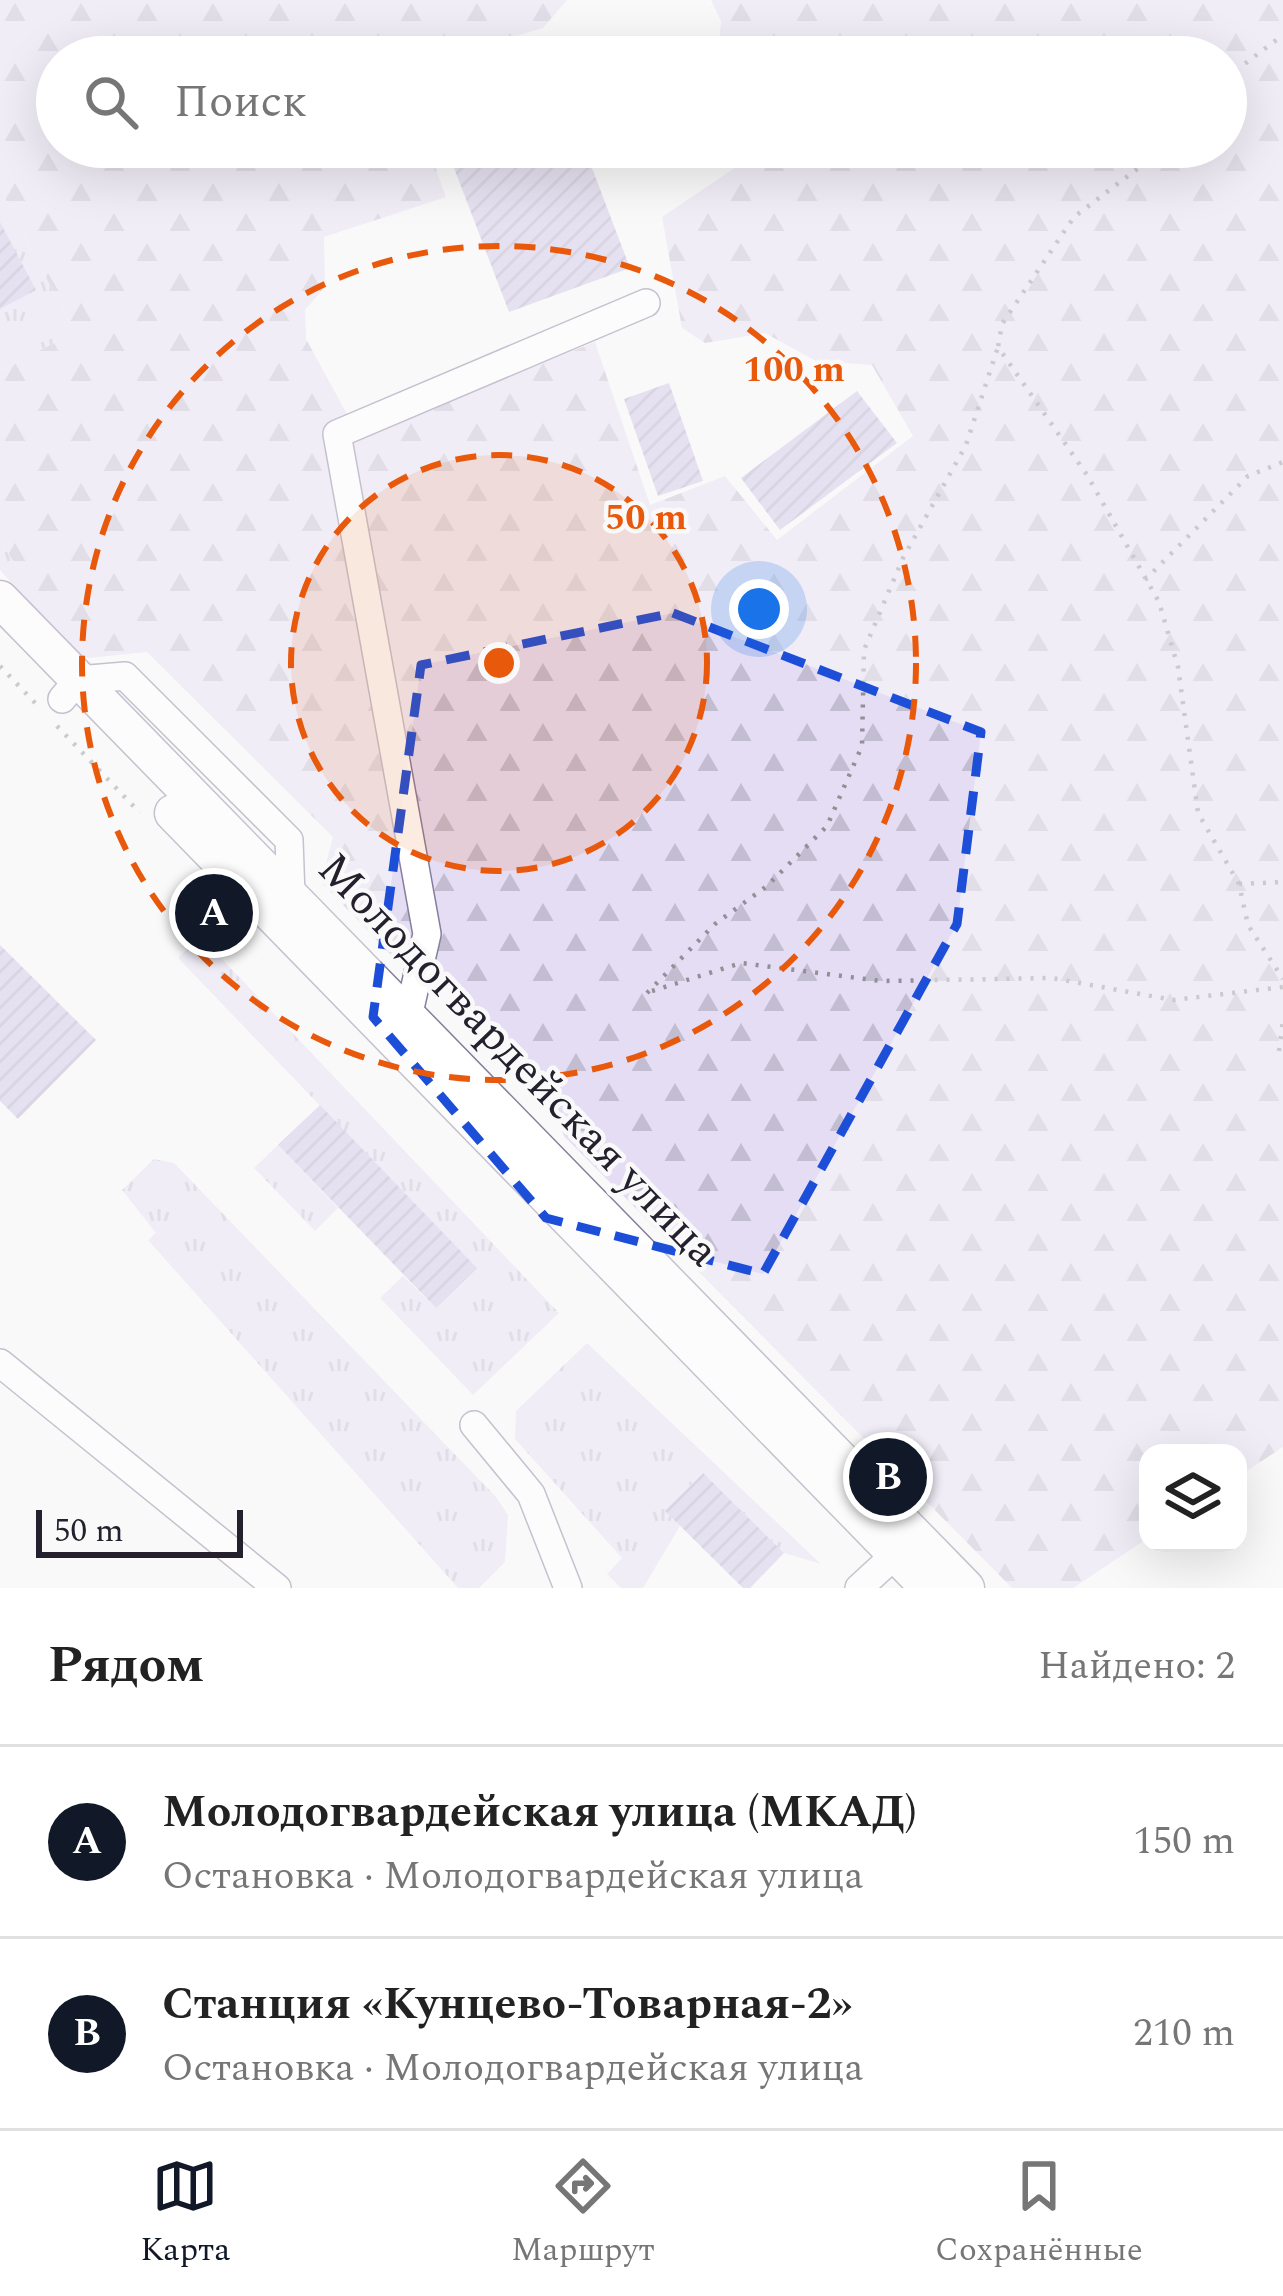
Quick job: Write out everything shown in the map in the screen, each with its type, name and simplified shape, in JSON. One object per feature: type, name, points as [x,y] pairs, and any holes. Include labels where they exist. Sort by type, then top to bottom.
[{"type":"main road","name":"Молодогвардейская улица","points":[[0,599],[70,689],[905,1545],[966,1588]]},
{"type":"main road","name":"Молодогвардейская улица","points":[[0,631],[70,689],[208,787],[291,896],[905,1545],[928,1588]]},
{"type":"lane","points":[[408,1017],[428,934],[337,434],[646,302]]},
{"type":"lane","points":[[0,1363],[277,1588]]},
{"type":"lane","points":[[474,1425],[531,1494],[568,1588]]},
{"type":"lane","points":[[860,1588],[905,1545]]},
{"type":"path","points":[[1247,62],[1283,35]]},
{"type":"path","points":[[998,347],[1087,475],[1159,602],[1178,668],[1198,813],[1239,884],[1249,925],[1283,983],[1173,1000],[1052,978],[881,981],[741,962],[647,992],[715,924],[767,886],[827,826],[862,746],[863,650],[903,558],[966,446],[1002,324],[1074,217],[1138,168]]},
{"type":"path","points":[[1145,580],[1249,476],[1283,462]]},
{"type":"path","points":[[1239,884],[1283,882]]},
{"type":"path","points":[[1279,1051],[1283,1020]]},
{"type":"highlighted area","points":[[673,613],[981,732],[957,924],[763,1274],[546,1218],[373,1017],[421,665]]},
{"type":"green space","points":[[0,0],[567,0],[543,28],[517,36],[36,36],[36,168],[436,168],[446,197],[324,237],[325,287],[305,310],[306,339],[359,436],[595,342],[650,505],[725,476],[777,540],[913,436],[872,365],[816,361],[765,333],[705,343],[682,328],[662,217],[735,168],[1247,168],[1247,36],[720,36],[721,21],[711,0],[1283,0],[1283,1447],[1247,1471],[1247,1444],[1139,1444],[1139,1544],[1073,1588],[1012,1588],[564,1136],[541,1082],[445,986],[389,953],[321,882],[333,837],[147,652],[78,659],[0,541],[0,372],[74,332],[0,188]]},
{"type":"green space","points":[[0,188],[74,332],[0,372]]},
{"type":"green space","points":[[0,541],[78,659],[0,570]]},
{"type":"green space","points":[[200,936],[559,1313],[473,1395],[380,1298],[403,1276],[436,1308],[476,1268],[178,958]]},
{"type":"green space","points":[[278,1145],[338,1208],[315,1231],[254,1168]]},
{"type":"green space","points":[[154,1159],[174,1163],[496,1497],[508,1515],[505,1562],[479,1588],[458,1588],[148,1240],[156,1233],[122,1190]]},
{"type":"green space","points":[[587,1343],[821,1564],[784,1553],[702,1473],[666,1511],[680,1526],[643,1588],[621,1588],[607,1574],[622,1558],[515,1439],[516,1411]]},
{"type":"building","points":[[454,168],[592,168],[630,268],[509,312]]},
{"type":"building","points":[[0,222],[36,290],[0,309]]},
{"type":"building","points":[[669,383],[703,481],[658,496],[624,399]]},
{"type":"building","points":[[857,391],[897,443],[780,530],[741,478]]},
{"type":"building","points":[[0,945],[96,1040],[18,1119],[0,1101]]},
{"type":"building","points":[[320,1105],[477,1268],[436,1308],[278,1145]]},
{"type":"building","points":[[703,1473],[784,1553],[750,1588],[743,1588],[665,1511]]},
{"type":"place","name":"Молодогвардейская улица (МКАД)","points":[[214,913]]},
{"type":"place","name":"Станция «Кунцево-Товарная-2»","points":[[888,1477]]}]
